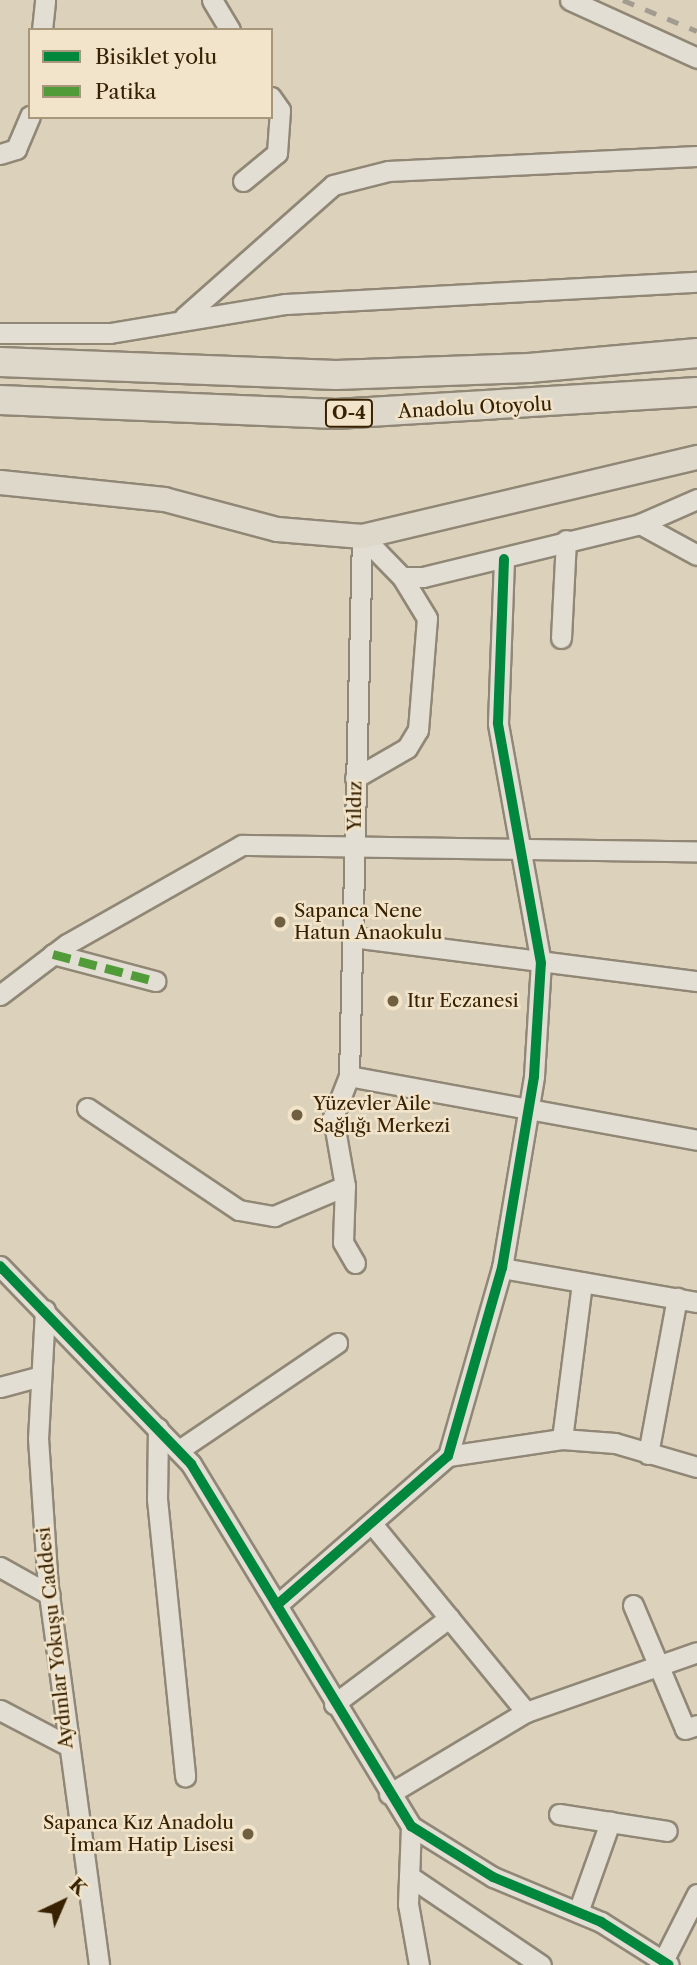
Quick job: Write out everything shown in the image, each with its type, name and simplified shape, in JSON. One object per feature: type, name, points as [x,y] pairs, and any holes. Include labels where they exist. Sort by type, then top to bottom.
[{"type":"highway","name":"Anadolu Otoyolu","points":[[0,362],[336,375],[529,368],[697,353]]},
{"type":"highway","name":"Anadolu Otoyolu","points":[[0,400],[336,414],[697,392]]},
{"type":"main road","points":[[0,482],[164,499],[277,529],[362,536],[697,457]]},
{"type":"street","points":[[42,28],[45,0]]},
{"type":"street","points":[[212,0],[229,28]]},
{"type":"street","points":[[570,0],[697,58]]},
{"type":"street","points":[[243,181],[277,153],[280,110],[273,100]]},
{"type":"street","points":[[0,154],[16,149],[29,120]]},
{"type":"street","points":[[184,317],[333,185],[387,171],[697,156]]},
{"type":"street","points":[[0,333],[110,333],[184,317],[286,304],[697,282]]},
{"type":"street","points":[[402,577],[504,559],[566,540],[640,524],[697,499]]},
{"type":"street","points":[[640,524],[697,555]]},
{"type":"street","points":[[355,778],[407,748],[418,730],[427,618],[402,577],[362,536]]},
{"type":"street","name":"Yıldız","points":[[355,1264],[343,1242],[345,1186],[333,1117],[348,1076],[362,536]]},
{"type":"street","points":[[561,638],[566,540]]},
{"type":"street","points":[[277,1605],[373,1525],[448,1456],[502,1268],[528,1109],[541,964],[524,849],[498,723],[504,559]]},
{"type":"street","points":[[0,995],[53,954],[242,845],[354,844],[697,850]]},
{"type":"street","points":[[352,937],[541,964],[697,981]]},
{"type":"street","points":[[53,954],[155,981]]},
{"type":"street","points":[[348,1076],[697,1140]]},
{"type":"street","points":[[87,1108],[239,1210],[274,1216],[345,1186]]},
{"type":"street","points":[[0,1266],[178,1450],[277,1605],[334,1704],[411,1826],[493,1877],[578,1912],[666,1963],[697,1894]]},
{"type":"street","points":[[502,1268],[687,1300],[648,1454]]},
{"type":"street","points":[[562,1439],[582,1282]]},
{"type":"street","name":"Aydınlar Yokuşu Caddesi","points":[[45,1310],[38,1438],[50,1595],[65,1744],[99,1965]]},
{"type":"street","points":[[178,1450],[337,1343]]},
{"type":"street","points":[[0,1387],[41,1376]]},
{"type":"street","points":[[158,1428],[157,1499],[185,1777]]},
{"type":"street","points":[[448,1456],[562,1439],[615,1443],[697,1467]]},
{"type":"street","points":[[373,1525],[526,1712]]},
{"type":"street","points":[[0,1567],[50,1595]]},
{"type":"street","points":[[633,1605],[685,1729],[697,1725]]},
{"type":"street","points":[[334,1704],[449,1619]]},
{"type":"street","points":[[389,1794],[526,1712],[697,1652]]},
{"type":"street","points":[[0,1710],[65,1744]]},
{"type":"street","points":[[559,1815],[667,1831]]},
{"type":"street","points":[[578,1912],[610,1822]]},
{"type":"street","points":[[411,1826],[409,1875],[419,1965]]},
{"type":"street","points":[[409,1875],[541,1965]]},
{"type":"railway","points":[[623,0],[697,31]]},
{"type":"marked path","points":[[53,954],[155,981]]},
{"type":"cycle path","points":[[277,1605],[448,1456],[502,1268],[534,1076],[541,963],[498,723],[504,559]]},
{"type":"cycle path","points":[[0,1266],[191,1464],[411,1826],[493,1877],[601,1922],[669,1965]]},
{"type":"place","name":"Sapanca Nene Hatun Anaokulu","points":[[280,922]]},
{"type":"place","name":"Itır Eczanesi","points":[[393,1001]]},
{"type":"place","name":"Yüzevler Aile Sağlığı Merkezi","points":[[297,1115]]},
{"type":"place","name":"Sapanca Kız Anadolu İmam Hatip Lisesi","points":[[248,1834]]}]
